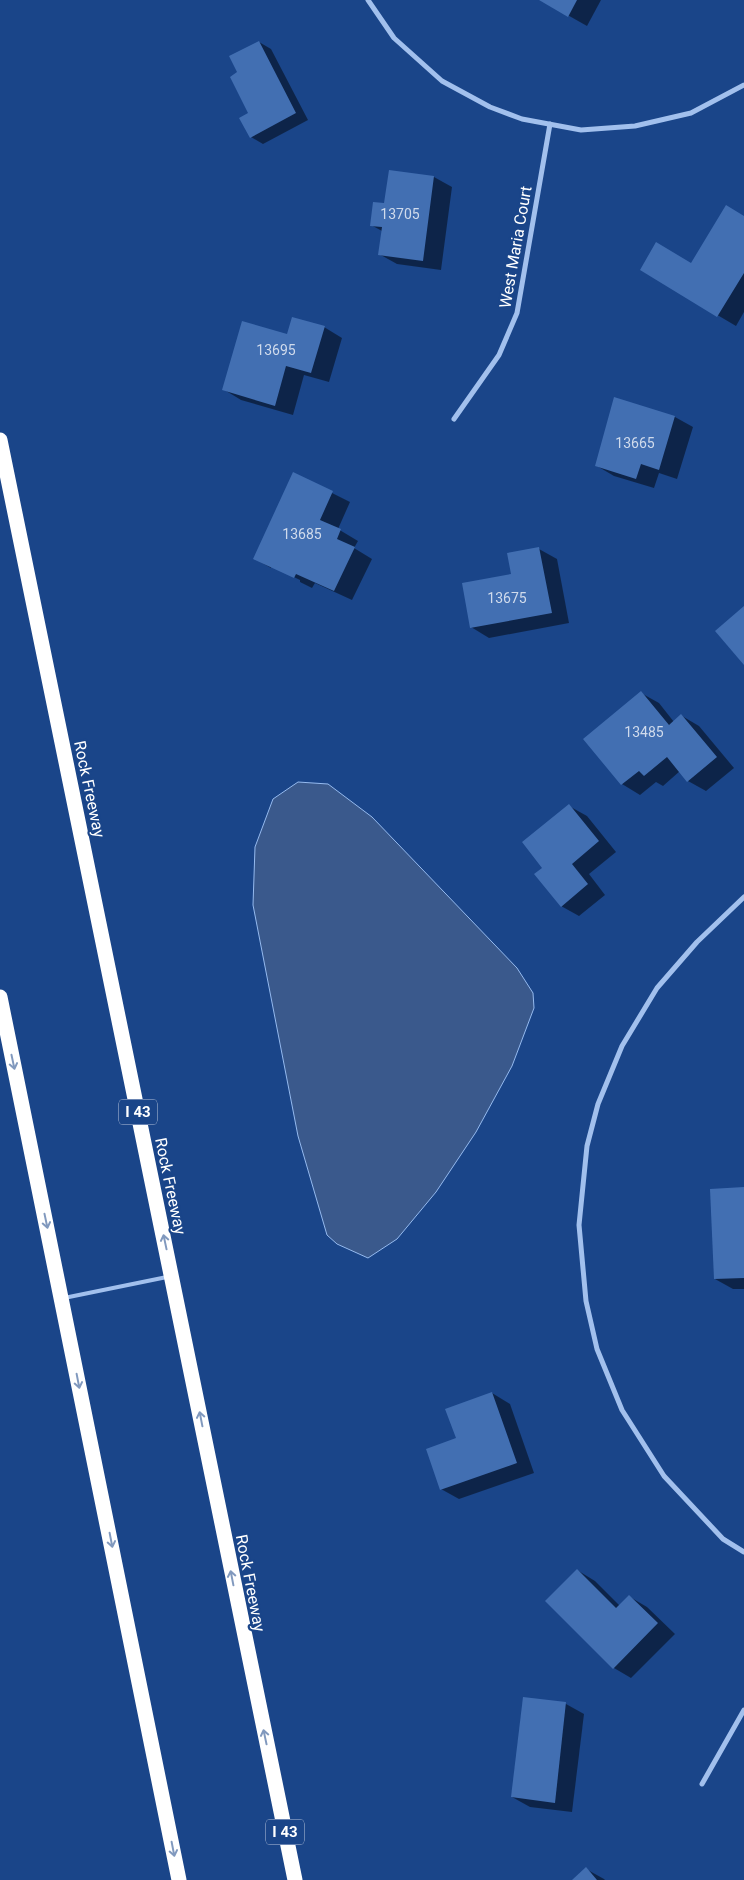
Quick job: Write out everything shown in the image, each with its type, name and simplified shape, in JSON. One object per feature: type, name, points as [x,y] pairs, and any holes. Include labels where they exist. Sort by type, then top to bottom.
[{"type":"highway","name":"Rock Freeway","points":[[0,440],[295,1880]]},
{"type":"highway","points":[[0,997],[179,1880]]},
{"type":"street","points":[[368,0],[394,38],[442,82],[490,107],[522,119],[581,130],[635,126],[691,113],[744,85]]},
{"type":"street","name":"West Maria Court","points":[[454,419],[499,355],[517,313],[550,124]]},
{"type":"street","points":[[744,897],[697,942],[657,988],[622,1046],[598,1104],[587,1146],[579,1225],[586,1301],[594,1339],[622,1410],[664,1476],[723,1539],[744,1552]]},
{"type":"street","points":[[702,1784],[744,1710]]},
{"type":"lane","points":[[62,1298],[172,1276]]},
{"type":"water","points":[[298,782],[328,784],[372,817],[517,968],[533,993],[534,1008],[512,1066],[476,1132],[436,1192],[397,1239],[368,1258],[337,1244],[327,1235],[298,1136],[253,905],[255,847],[273,799]]},
{"type":"building","points":[[539,0],[577,0],[568,17]]},
{"type":"building","points":[[259,41],[296,113],[250,138],[239,118],[248,113],[230,77],[237,72],[229,56]]},
{"type":"building","points":[[389,170],[434,176],[423,261],[378,255],[382,227],[370,226],[373,202],[384,203]]},
{"type":"building","points":[[726,205],[744,216],[744,273],[717,317],[640,270],[656,242],[691,263]]},
{"type":"building","points":[[292,317],[325,326],[311,373],[286,366],[275,406],[222,390],[242,321],[287,334]]},
{"type":"building","points":[[614,397],[675,416],[659,470],[641,464],[636,479],[595,466]]},
{"type":"building","points":[[293,472],[333,491],[320,520],[341,529],[337,539],[355,547],[334,591],[296,574],[294,578],[253,559]]},
{"type":"building","points":[[539,547],[552,613],[470,628],[462,583],[511,574],[507,553]]},
{"type":"building","points":[[744,606],[744,665],[715,631]]},
{"type":"building","points":[[641,691],[669,725],[681,714],[717,757],[687,782],[667,757],[644,776],[639,771],[621,785],[583,739]]},
{"type":"building","points":[[569,804],[599,841],[572,864],[588,884],[561,907],[534,874],[542,868],[522,842]]},
{"type":"building","points":[[744,1187],[744,1278],[714,1279],[710,1189]]},
{"type":"building","points":[[492,1392],[517,1463],[440,1490],[426,1449],[456,1438],[445,1409]]},
{"type":"building","points":[[577,1569],[616,1608],[629,1595],[658,1623],[613,1669],[545,1601]]},
{"type":"building","points":[[523,1697],[566,1702],[555,1803],[511,1797]]},
{"type":"building","points":[[586,1867],[597,1880],[572,1880]]}]
